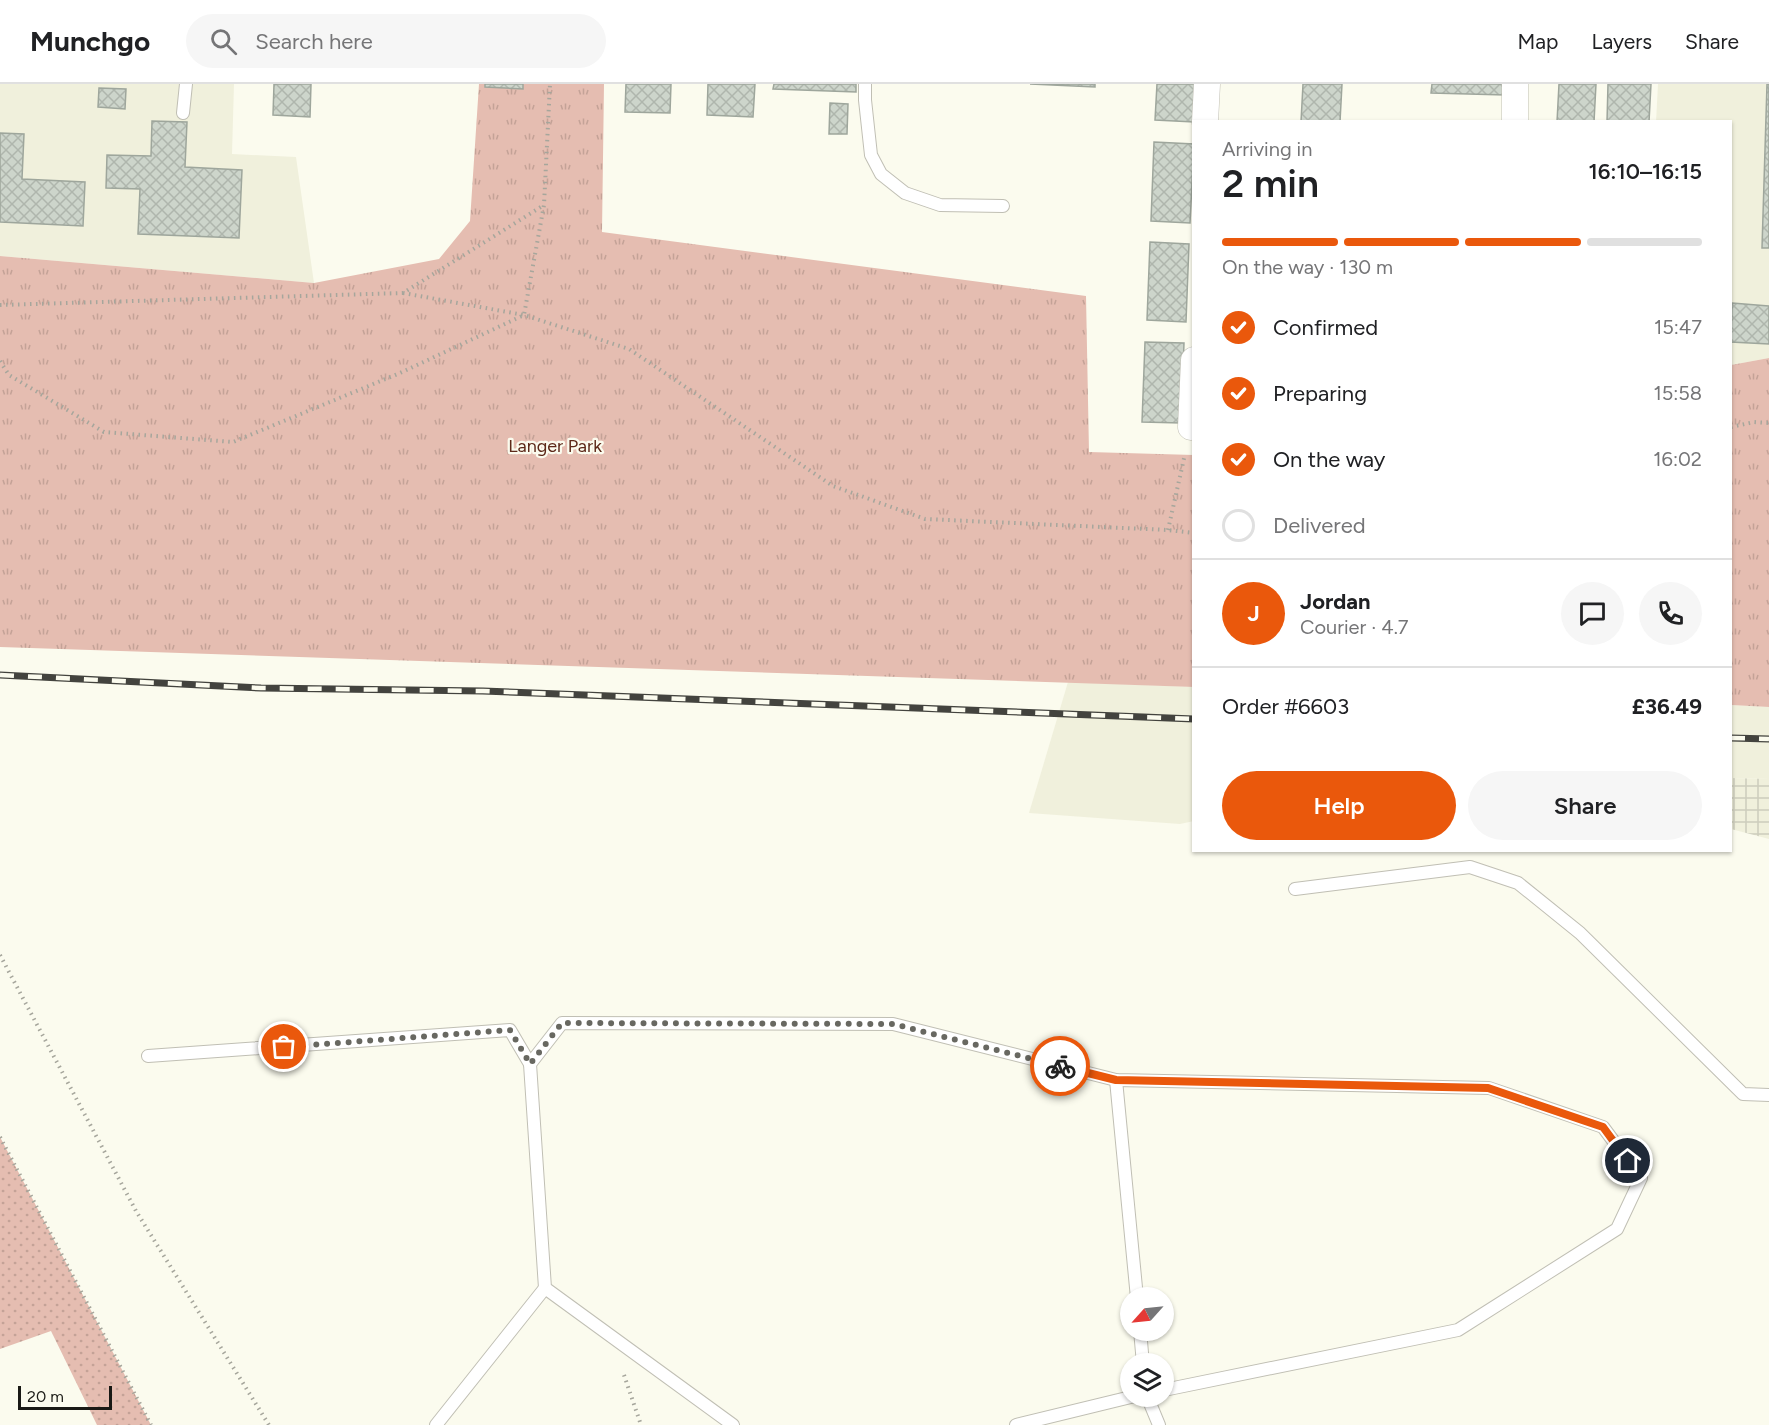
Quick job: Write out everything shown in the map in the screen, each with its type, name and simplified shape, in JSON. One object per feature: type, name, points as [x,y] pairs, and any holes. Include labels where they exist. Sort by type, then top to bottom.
[{"type":"street","points":[[1205,120],[1207,84]]},
{"type":"street","points":[[1515,84],[1515,120]]},
{"type":"street","points":[[1191,427],[1192,405]]},
{"type":"lane","points":[[183,113],[186,84]]},
{"type":"lane","points":[[865,84],[871,155],[881,174],[905,193],[940,205],[1003,206]]},
{"type":"lane","points":[[1295,890],[1470,867],[1518,883],[1580,933],[1743,1094],[1769,1095]]},
{"type":"lane","points":[[530,1064],[562,1023],[893,1024],[1116,1080],[1488,1088],[1603,1127],[1641,1178],[1617,1229],[1458,1330],[1174,1388]]},
{"type":"lane","points":[[148,1056],[510,1030],[530,1064],[545,1288],[436,1425]]},
{"type":"lane","points":[[1116,1080],[1136,1287]]},
{"type":"lane","points":[[545,1288],[733,1425]]},
{"type":"lane","points":[[1016,1425],[1120,1399]]},
{"type":"lane","points":[[1152,1407],[1159,1425]]},
{"type":"path","points":[[524,315],[544,205],[550,84]]},
{"type":"path","points":[[403,293],[544,205]]},
{"type":"path","points":[[0,305],[403,293],[524,315],[629,349],[834,486],[925,519],[1192,533]]},
{"type":"path","points":[[0,361],[9,375],[104,432],[233,442],[400,373],[524,315]]},
{"type":"path","points":[[1732,427],[1754,422],[1769,423]]},
{"type":"path","points":[[1168,530],[1191,427]]},
{"type":"path","points":[[0,955],[136,1211],[269,1425]]},
{"type":"path","points":[[0,1137],[151,1425]]},
{"type":"path","points":[[611,1336],[641,1425]]},
{"type":"shaded area","points":[[0,84],[234,84],[232,154],[296,157],[314,283],[0,256]]},
{"type":"shaded area","points":[[1658,84],[1769,84],[1769,358],[1732,365],[1732,120],[1656,120]]},
{"type":"shaded area","points":[[1068,682],[1192,687],[1192,821],[1180,824],[1029,813]]},
{"type":"shaded area","points":[[1732,705],[1769,707],[1769,779],[1732,778]]},
{"type":"shaded area","points":[[1732,778],[1769,779],[1769,839],[1732,829]]},
{"type":"green space","name":"Langer Park","points":[[479,84],[604,84],[602,232],[1086,296],[1089,452],[1192,455],[1192,687],[0,647],[0,256],[314,283],[439,259],[470,221]]},
{"type":"green space","points":[[1769,358],[1769,707],[1732,705],[1732,365]]},
{"type":"green space","points":[[0,1137],[151,1425],[97,1425],[51,1331],[0,1349]]},
{"type":"building","points":[[274,84],[311,84],[310,117],[273,115]]},
{"type":"building","points":[[485,84],[523,84],[523,89],[485,87]]},
{"type":"building","points":[[626,84],[671,84],[670,113],[625,112]]},
{"type":"building","points":[[708,84],[755,84],[753,117],[707,115]]},
{"type":"building","points":[[774,84],[856,84],[856,92],[773,89]]},
{"type":"building","points":[[1030,84],[1095,84],[1095,87]]},
{"type":"building","points":[[1157,84],[1196,84],[1194,120],[1192,122],[1155,120]]},
{"type":"building","points":[[1303,84],[1342,84],[1340,120],[1301,120]]},
{"type":"building","points":[[1432,84],[1505,84],[1505,95],[1431,93]]},
{"type":"building","points":[[1559,84],[1596,84],[1594,120],[1557,120]]},
{"type":"building","points":[[1608,84],[1651,84],[1649,120],[1607,120]]},
{"type":"building","points":[[1767,84],[1769,84],[1769,248],[1762,248]]},
{"type":"building","points":[[99,88],[126,89],[125,109],[98,107]]},
{"type":"building","points":[[830,103],[848,104],[847,134],[829,134]]},
{"type":"building","points":[[152,121],[187,122],[185,167],[242,170],[239,238],[138,234],[140,189],[106,188],[107,155],[151,156]]},
{"type":"building","points":[[0,133],[24,134],[22,179],[85,182],[83,226],[0,222]]},
{"type":"building","points":[[1154,142],[1192,144],[1190,223],[1151,221]]},
{"type":"building","points":[[1150,242],[1189,244],[1186,322],[1147,320]]},
{"type":"building","points":[[1732,303],[1769,306],[1769,344],[1732,342]]},
{"type":"building","points":[[1145,342],[1184,343],[1181,423],[1142,422]]},
{"type":"railway","points":[[0,675],[261,688],[483,691],[1192,719]]},
{"type":"railway","points":[[1732,738],[1769,739]]},
{"type":"way so far","points":[[284,1047],[510,1030],[530,1064],[562,1023],[893,1024],[1060,1066]]},
{"type":"route","points":[[1060,1066],[1116,1080],[1488,1088],[1603,1127],[1628,1161]]}]
